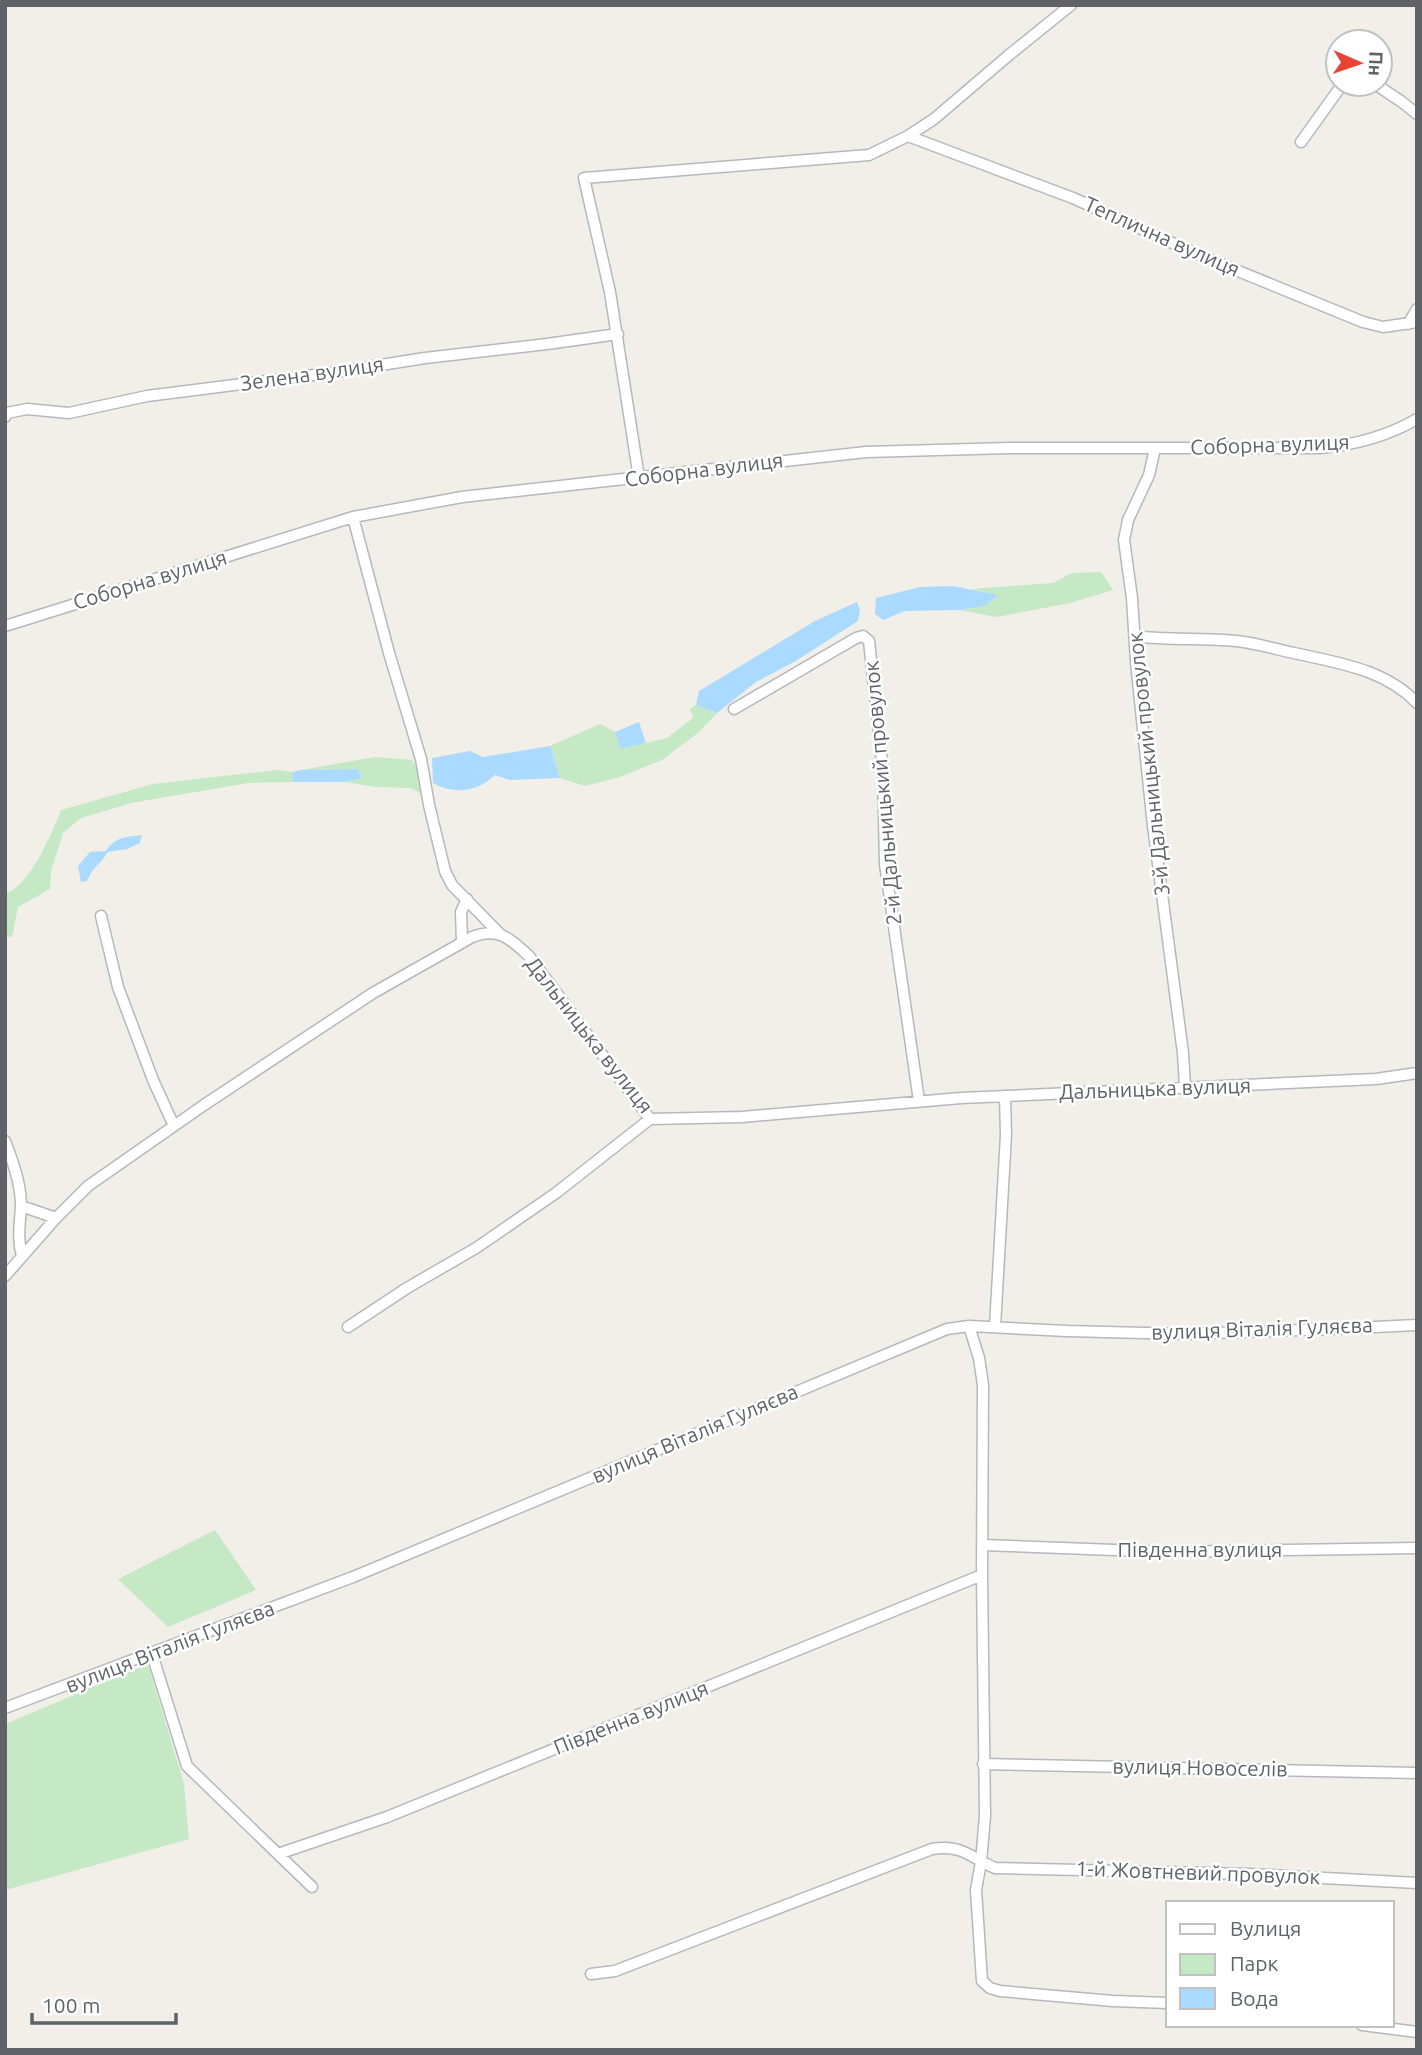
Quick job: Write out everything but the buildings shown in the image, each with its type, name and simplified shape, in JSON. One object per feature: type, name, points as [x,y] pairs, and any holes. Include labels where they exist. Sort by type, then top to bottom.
[{"type":"street","points":[[639,478],[618,334],[584,178],[869,155],[908,136],[944,111],[1071,5]]},
{"type":"street","points":[[1394,97],[1417,114]]},
{"type":"street","points":[[1301,142],[1333,98]]},
{"type":"street","name":"Теплична вулиця","points":[[908,136],[1073,198],[1175,245],[1363,322],[1383,327],[1412,323]]},
{"type":"street","points":[[1412,323],[1417,309]]},
{"type":"street","name":"Зелена вулиця","points":[[6,415],[27,409],[69,413],[147,396],[618,334]]},
{"type":"street","name":"Соборна вулиця","points":[[5,625],[353,517],[462,498],[866,452],[1009,448],[1320,448],[1377,438],[1417,419]]},
{"type":"street","name":"3-й Дальницький провулок","points":[[1155,447],[1149,475],[1128,520],[1124,540],[1132,598],[1153,826],[1183,1053],[1185,1087]]},
{"type":"street","name":"Дальницька вулиця","points":[[353,517],[389,653],[421,759],[445,872],[452,885],[501,934],[528,956],[650,1119],[711,1119],[919,1101],[1376,1079],[1417,1073]]},
{"type":"street","name":"2-й Дальницький провулок","points":[[734,709],[856,638],[863,636],[869,640],[883,771],[885,864],[919,1101]]},
{"type":"street","points":[[1135,636],[1170,640],[1239,641],[1353,667],[1395,684],[1417,703]]},
{"type":"street","points":[[462,942],[461,912],[467,899]]},
{"type":"street","points":[[101,916],[118,987],[153,1080],[174,1126]]},
{"type":"street","points":[[5,1276],[88,1185],[373,993],[481,933],[501,934]]},
{"type":"street","points":[[996,1327],[1006,1135],[1005,1096]]},
{"type":"street","points":[[348,1327],[407,1288],[476,1248],[556,1193],[650,1119]]},
{"type":"street","points":[[5,1141],[20,1191],[18,1236],[22,1256]]},
{"type":"street","points":[[21,1206],[56,1219]]},
{"type":"street","name":"вулиця Віталія Гуляєва","points":[[5,1709],[366,1572],[947,1329],[969,1326],[1184,1334],[1417,1325]]},
{"type":"street","points":[[969,1326],[979,1358],[983,1385],[985,1824],[975,1890],[982,1981],[990,1988],[1000,1991],[1166,2003]]},
{"type":"street","name":"Південна вулиця","points":[[983,1545],[1167,1552],[1417,1548]]},
{"type":"street","name":"Південна вулиця","points":[[278,1854],[387,1817],[982,1574]]},
{"type":"street","points":[[152,1654],[187,1766],[312,1887]]},
{"type":"street","name":"вулиця Новоселів","points":[[983,1764],[1417,1773]]},
{"type":"street","points":[[591,1974],[615,1971],[932,1849],[960,1849],[981,1862]]},
{"type":"street","name":"1-й Жовтневий провулок","points":[[981,1862],[995,1868],[1249,1874],[1417,1883]]},
{"type":"street","points":[[1378,2027],[1417,2032]]},
{"type":"green space","points":[[1101,572],[1113,590],[1070,603],[997,617],[958,610],[985,606],[997,595],[971,589],[1053,583],[1072,573]]},
{"type":"green space","points":[[696,705],[717,713],[699,732],[662,760],[620,777],[585,786],[560,778],[550,746],[600,724],[615,732],[620,749],[667,738],[693,718],[690,709]]},
{"type":"green space","points":[[375,757],[412,760],[419,770],[423,795],[411,788],[376,787],[345,782],[361,778],[357,769],[301,770]]},
{"type":"green space","points":[[277,770],[292,772],[293,782],[248,783],[131,803],[81,818],[63,833],[51,871],[50,889],[18,907],[12,937],[5,936],[5,894],[23,881],[31,870],[46,845],[61,810],[153,784]]},
{"type":"green space","points":[[215,1530],[256,1590],[168,1627],[118,1579]]},
{"type":"green space","points":[[148,1664],[184,1784],[189,1839],[5,1890],[5,1724]]},
{"type":"water","points":[[953,586],[998,595],[985,606],[958,610],[905,611],[883,620],[875,614],[876,598],[920,587]]},
{"type":"water","points":[[857,602],[860,610],[858,621],[794,662],[756,682],[717,713],[696,705],[699,691],[815,621]]},
{"type":"water","points":[[639,722],[646,743],[620,749],[615,732]]},
{"type":"water","points":[[550,746],[560,778],[510,780],[495,775],[481,785],[466,790],[449,789],[433,783],[432,758],[470,751],[483,757]]},
{"type":"water","points":[[357,769],[362,778],[345,782],[293,782],[292,772],[301,770]]},
{"type":"water","points":[[142,835],[140,843],[127,849],[108,852],[87,881],[81,882],[78,866],[90,852],[106,851],[117,840]]}]
